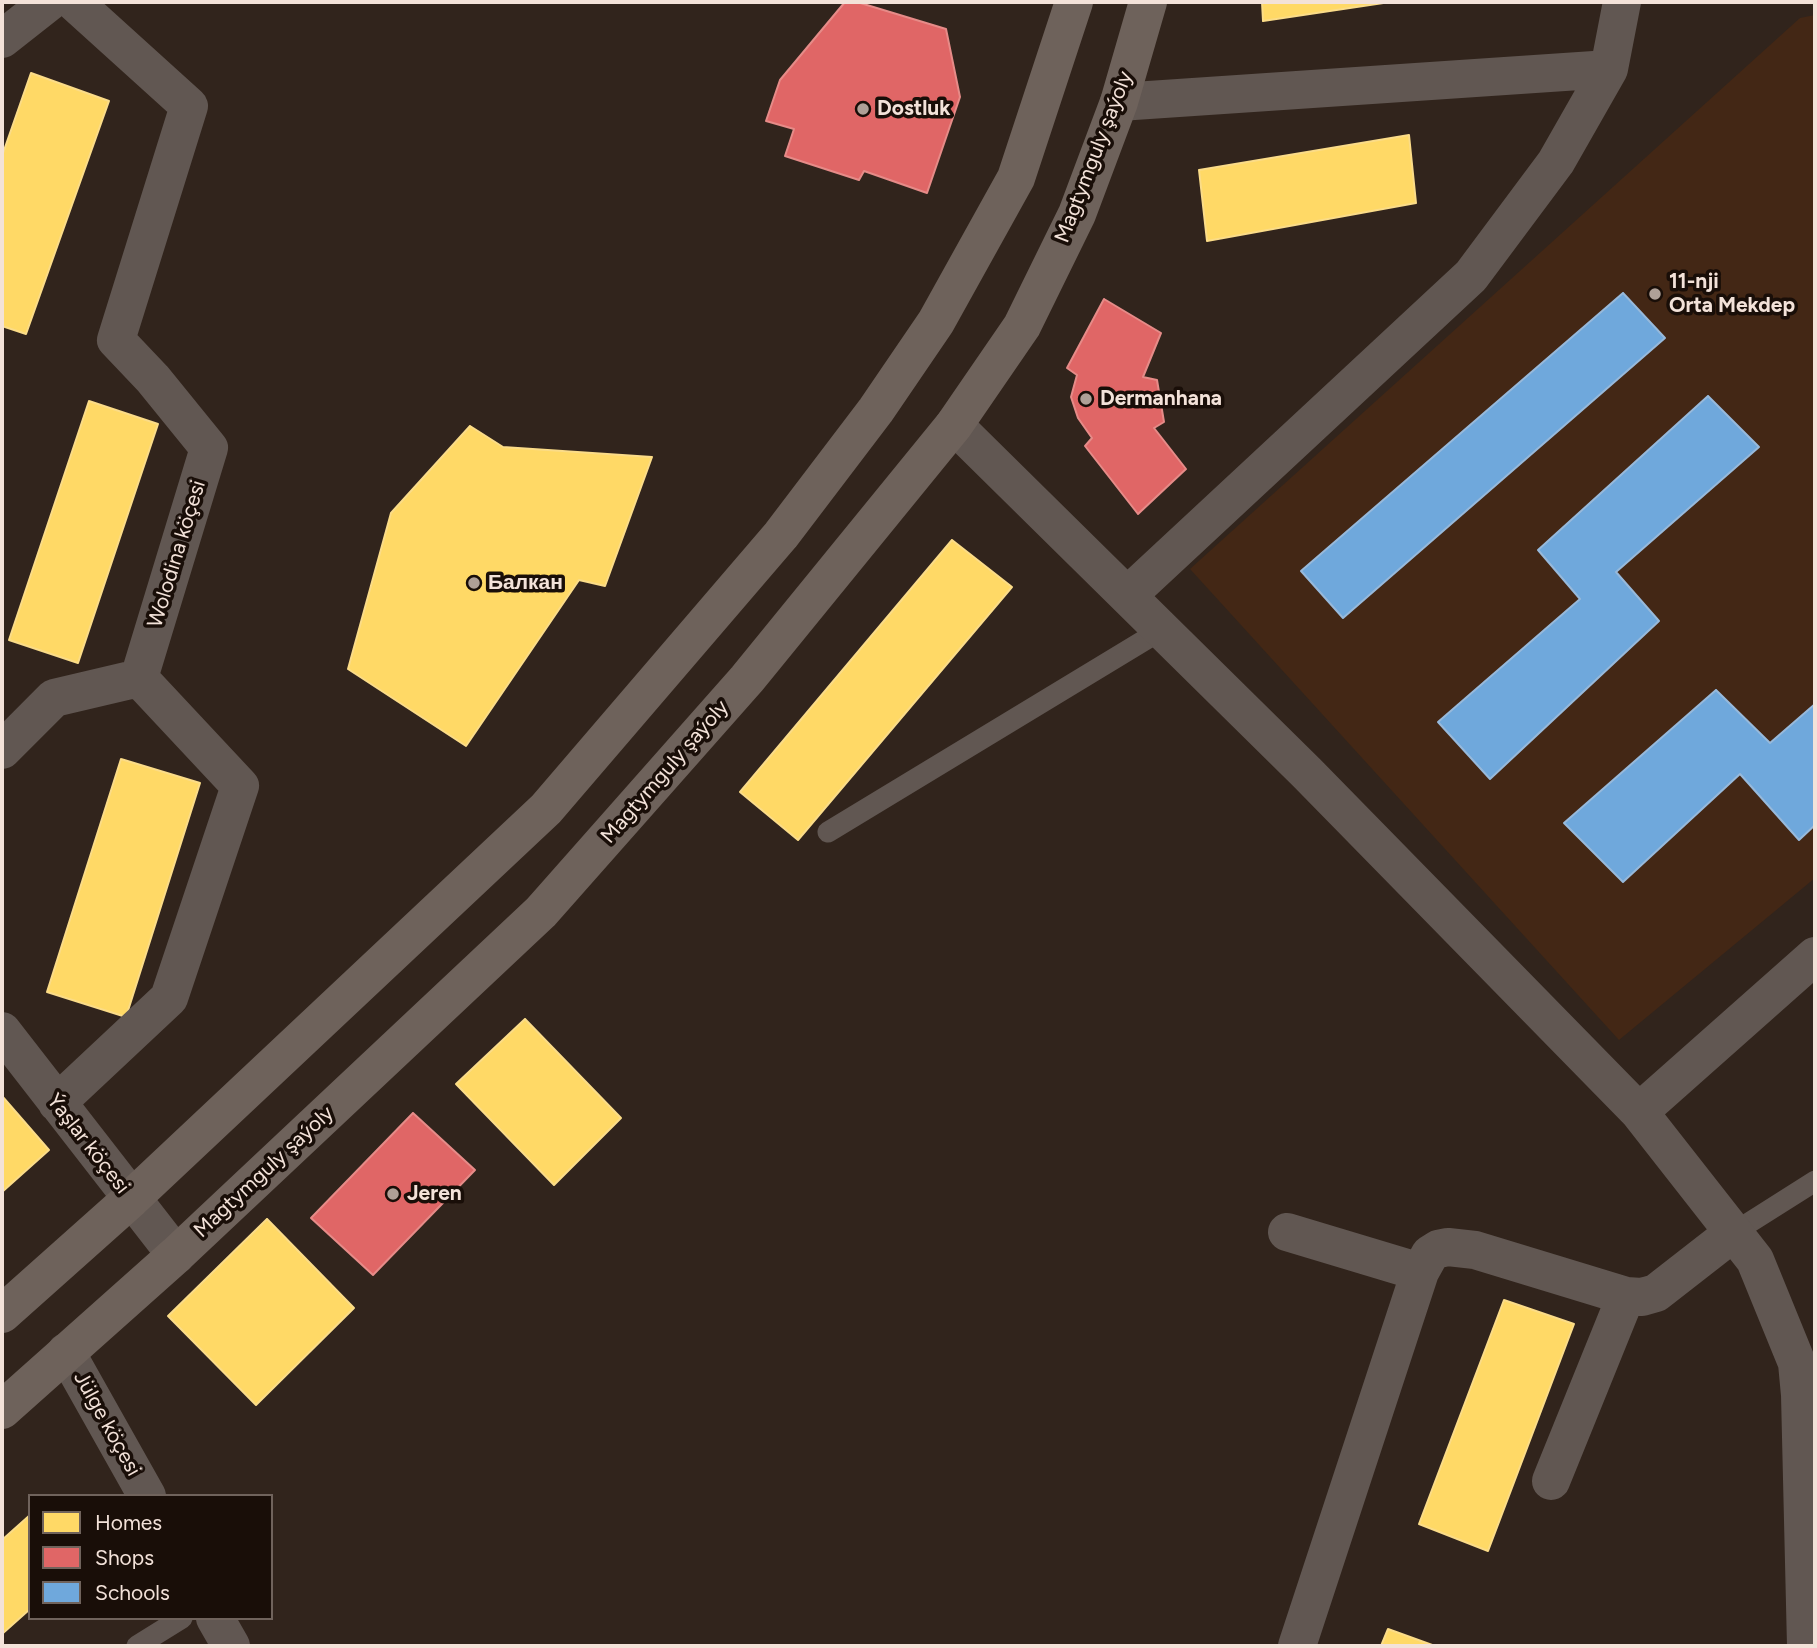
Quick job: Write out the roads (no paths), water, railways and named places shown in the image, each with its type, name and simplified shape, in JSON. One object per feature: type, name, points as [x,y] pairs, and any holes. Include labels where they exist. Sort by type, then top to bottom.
[{"type":"street","points":[[2,38],[49,2]]},
{"type":"street","name":"Wolodina köçesi","points":[[74,2],[189,106],[116,340],[153,379],[209,447],[139,678]]},
{"type":"street","points":[[2,1314],[131,1199],[546,810],[781,535],[876,410],[936,322],[1016,178],[1074,2]]},
{"type":"street","name":"Magtymguly şaýoly","points":[[2,1410],[176,1255],[541,912],[747,679],[954,425],[1022,326],[1077,214],[1119,102],[1148,2]]},
{"type":"street","points":[[1128,595],[1471,276],[1556,162],[1609,69],[1622,2]]},
{"type":"street","points":[[1119,102],[1609,69]]},
{"type":"street","points":[[954,425],[1163,629],[1639,1112],[1755,1260],[1808,1388],[1806,1646]]},
{"type":"street","points":[[2,750],[54,698],[139,678],[240,786],[169,998],[57,1103]]},
{"type":"street","points":[[1639,1112],[1815,956]]},
{"type":"street","name":"Ýaşlar köçesi","points":[[2,1031],[176,1255]]},
{"type":"street","points":[[1287,1231],[1420,1272]]},
{"type":"street","points":[[1297,1646],[1420,1272],[1430,1254],[1448,1247],[1475,1250],[1626,1296],[1656,1293],[1733,1233]]},
{"type":"street","points":[[1551,1481],[1626,1296]]},
{"type":"street","name":"Jülge köçesi","points":[[66,1352],[146,1494]]},
{"type":"street","points":[[216,1620],[231,1646]]},
{"type":"lane","points":[[828,832],[1163,629]]},
{"type":"lane","points":[[1733,1233],[1815,1181]]},
{"type":"lane","points":[[137,1646],[179,1620]]},
{"type":"place","name":"Dostluk","points":[[863,109]]},
{"type":"place","name":"11-nji Orta Mekdep","points":[[1655,294]]},
{"type":"place","name":"Dermanhana","points":[[1086,399]]},
{"type":"place","name":"Балкан","points":[[474,583]]},
{"type":"place","name":"Jeren","points":[[393,1194]]}]
